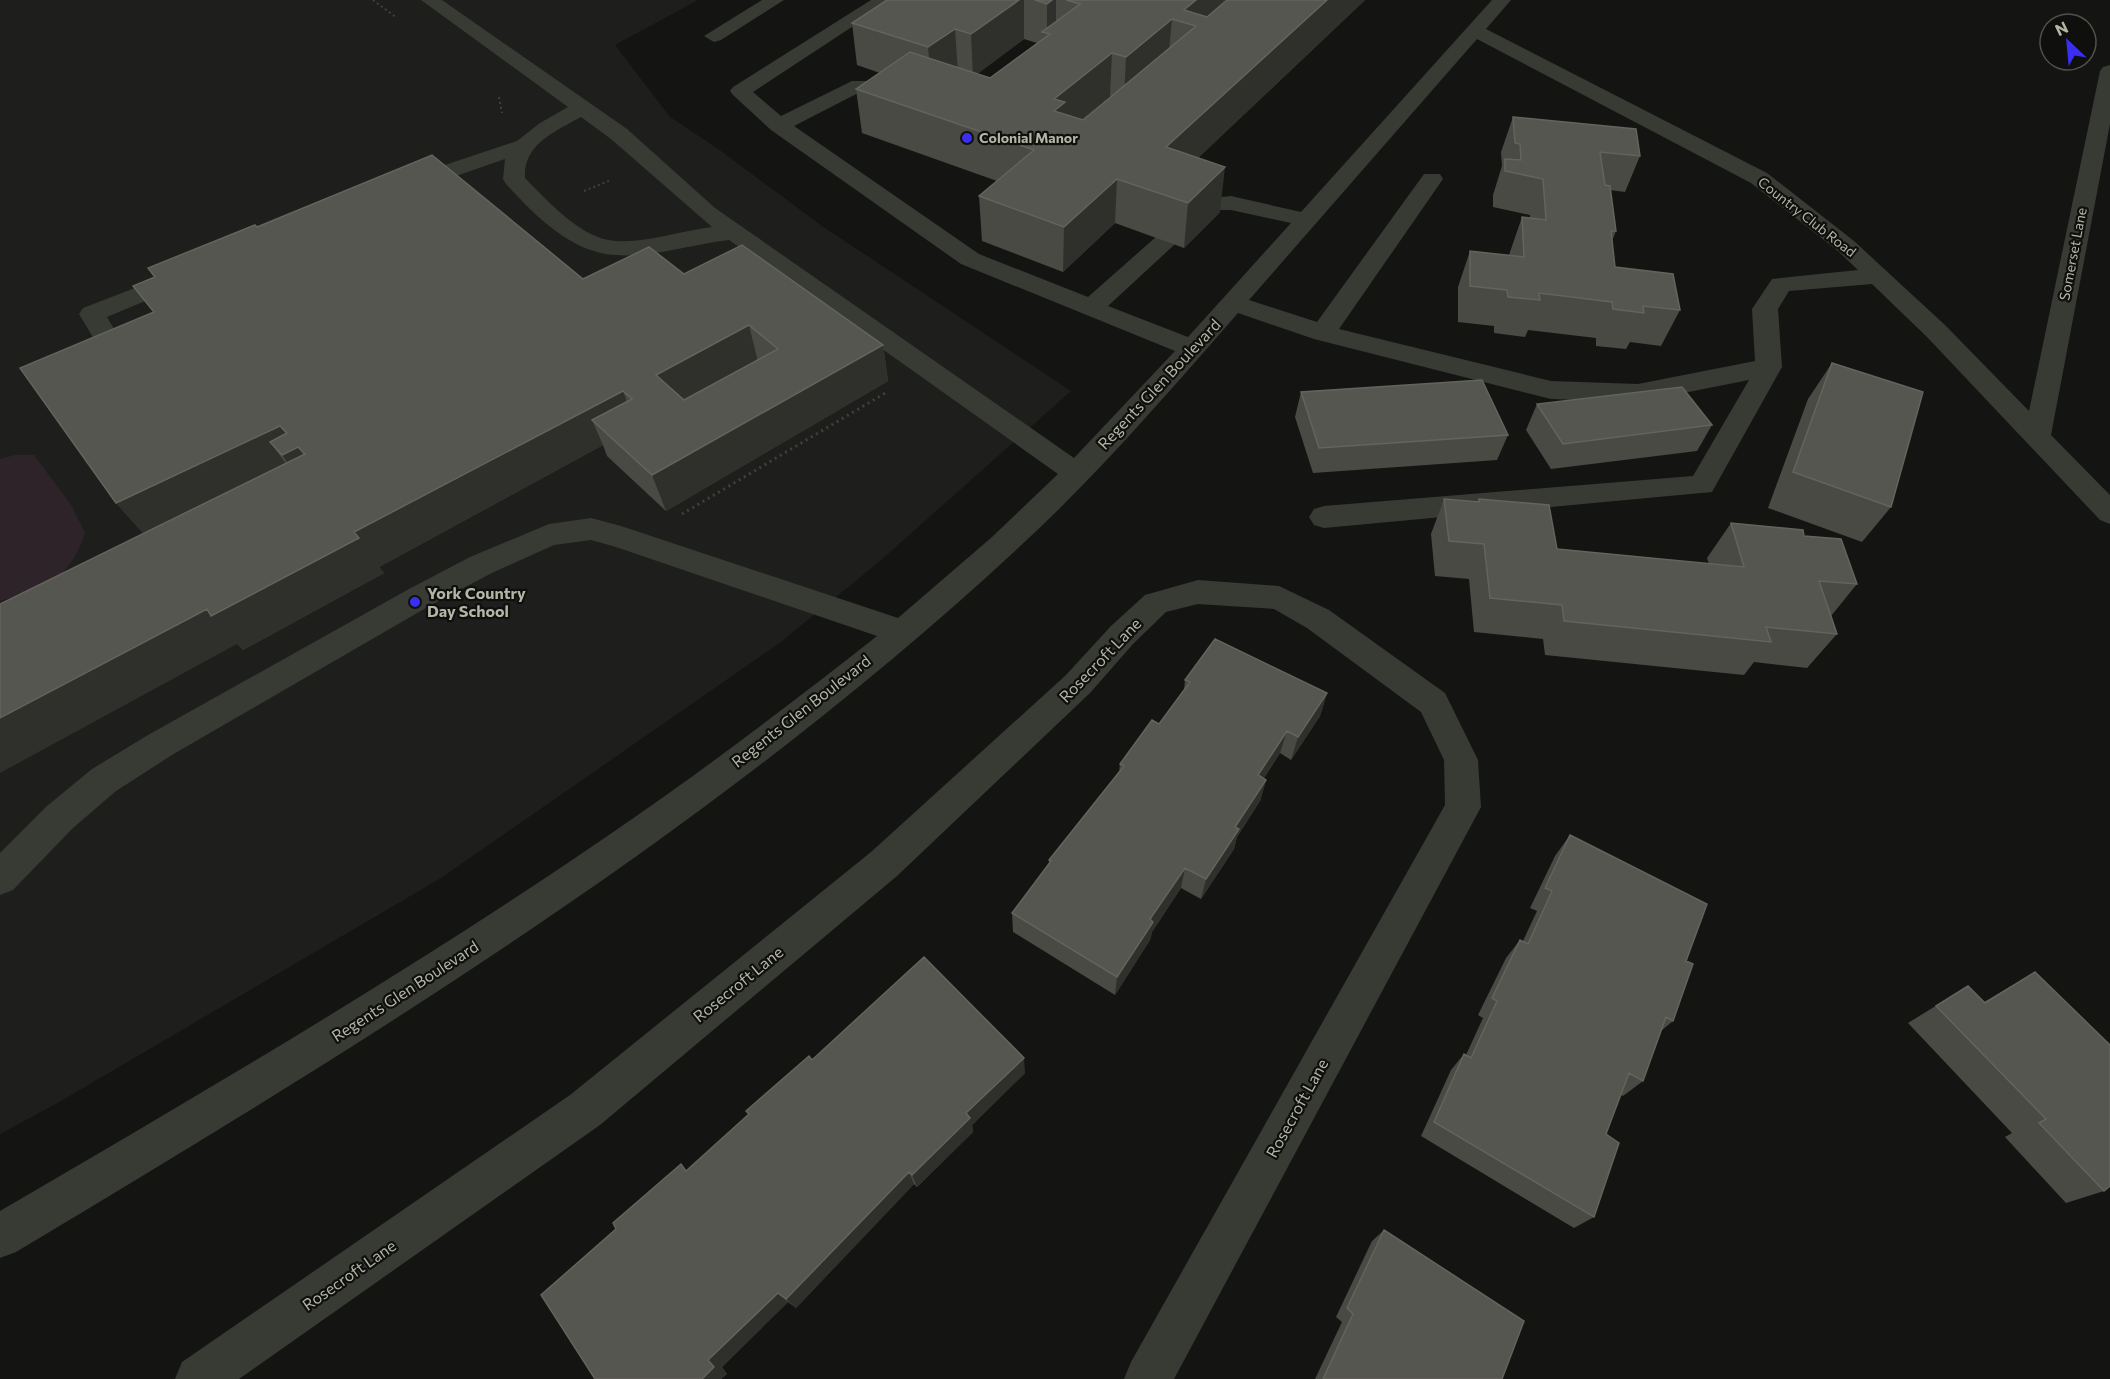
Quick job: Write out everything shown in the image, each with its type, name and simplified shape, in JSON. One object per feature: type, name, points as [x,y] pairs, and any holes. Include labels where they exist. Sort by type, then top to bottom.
[{"type":"street","points":[[430,0],[619,134],[707,213],[1076,473]]},
{"type":"street","points":[[714,36],[775,0]]},
{"type":"street","points":[[884,0],[740,91],[779,125],[970,259],[1092,307],[1192,350]]},
{"type":"street","points":[[1474,30],[1502,0]]},
{"type":"street","name":"Regents Glen Boulevard","points":[[0,1236],[313,1051],[482,941],[713,781],[902,632],[1005,543],[1076,473],[1192,350],[1474,30]]},
{"type":"street","name":"Country Club Road","points":[[1474,30],[1759,178],[1846,246],[1936,331],[2110,513]]},
{"type":"street","name":"Somerset Lane","points":[[2037,437],[2110,71]]},
{"type":"street","points":[[779,125],[858,85]]},
{"type":"street","points":[[382,194],[462,164],[522,146],[582,108]]},
{"type":"street","points":[[522,146],[513,161],[514,179],[538,203],[590,241],[604,247],[621,248],[734,232]]},
{"type":"street","points":[[1323,333],[1432,179]]},
{"type":"street","points":[[1202,205],[1231,202],[1307,220]]},
{"type":"street","points":[[1092,307],[1165,241]]},
{"type":"street","points":[[118,358],[92,314],[201,269]]},
{"type":"street","points":[[1324,517],[1701,484],[1769,366],[1765,309],[1780,284],[1878,276]]},
{"type":"street","points":[[1234,303],[1323,333],[1551,390],[1638,393],[1769,366]]},
{"type":"street","points":[[0,878],[60,817],[104,780],[420,597],[490,561],[549,535],[591,529],[621,537],[902,632]]},
{"type":"street","name":"Rosecroft Lane","points":[[199,1379],[585,1110],[884,864],[1078,684],[1122,635],[1156,603],[1198,592],[1280,598],[1356,645],[1433,703],[1461,760],[1463,807],[1148,1379]]},
{"type":"path","points":[[373,0],[401,21]]},
{"type":"path","points":[[497,92],[502,103],[502,114],[498,121]]},
{"type":"path","points":[[576,195],[614,178]]},
{"type":"shaded area","name":"York Country Day School","points":[[0,0],[698,0],[615,45],[670,117],[721,151],[822,226],[1071,391],[880,561],[781,642],[441,878],[61,1101],[0,1134]]},
{"type":"shaded area","points":[[15,455],[34,455],[71,505],[85,533],[71,562],[53,580],[30,592],[0,601],[0,459]]},
{"type":"building","points":[[887,0],[1019,0],[971,34],[955,29],[928,47],[852,23]]},
{"type":"building","points":[[1035,0],[1052,0],[1047,4]]},
{"type":"building","points":[[1066,0],[1196,0],[1184,10],[1207,17],[1227,0],[1327,0],[1166,147],[1225,167],[1188,203],[1117,179],[1064,227],[979,196],[1034,150],[856,89],[910,52],[990,78],[1050,34],[1042,32],[1080,4]],"holes":[[[1172,19],[1196,26],[1083,120],[1054,111],[1065,102],[1054,99],[1112,53],[1126,57]]]},
{"type":"building","points":[[1513,117],[1636,129],[1640,156],[1600,152],[1605,185],[1610,186],[1616,231],[1611,231],[1615,267],[1673,274],[1680,310],[1643,306],[1644,313],[1613,309],[1612,302],[1539,293],[1540,300],[1508,297],[1507,290],[1470,286],[1470,251],[1524,257],[1522,217],[1546,220],[1543,179],[1505,171],[1505,159],[1521,160],[1520,144],[1515,143]]},
{"type":"building","points":[[432,155],[583,279],[649,247],[684,274],[742,245],[883,345],[652,475],[592,420],[632,399],[623,391],[354,532],[359,538],[211,616],[207,609],[0,718],[0,604],[305,454],[298,447],[282,455],[270,442],[287,433],[280,426],[116,503],[20,368],[154,312],[133,286],[155,277],[148,268],[255,225],[257,227]],"holes":[[[749,325],[778,349],[684,400],[656,375]]]},
{"type":"building","points":[[1832,363],[1923,392],[1891,507],[1793,472]]},
{"type":"building","points":[[1482,380],[1508,435],[1319,448],[1301,392]]},
{"type":"building","points":[[1682,387],[1712,425],[1563,444],[1537,404]]},
{"type":"building","points":[[1444,499],[1479,502],[1479,499],[1549,505],[1557,549],[1744,567],[1731,523],[1803,530],[1804,536],[1841,539],[1857,584],[1819,581],[1837,634],[1766,627],[1771,642],[1564,621],[1562,605],[1490,598],[1484,544],[1449,541]]},
{"type":"building","points":[[1215,639],[1327,693],[1298,737],[1287,731],[1258,775],[1266,780],[1235,827],[1239,829],[1206,879],[1185,868],[1150,919],[1153,922],[1117,977],[1012,913],[1051,861],[1049,860],[1124,766],[1120,764],[1152,720],[1159,724],[1190,682],[1185,680]]},
{"type":"building","points":[[1570,835],[1707,904],[1686,961],[1693,964],[1673,1021],[1666,1017],[1643,1081],[1629,1073],[1606,1134],[1619,1143],[1594,1217],[1434,1122],[1464,1054],[1471,1058],[1497,1001],[1492,998],[1520,940],[1528,944],[1552,891],[1545,888]]},
{"type":"building","points":[[924,957],[1024,1058],[966,1113],[970,1118],[912,1175],[909,1172],[786,1299],[778,1293],[708,1360],[714,1367],[702,1379],[595,1379],[541,1295],[616,1229],[613,1223],[681,1164],[686,1171],[749,1114],[746,1111],[809,1056],[812,1060]]},
{"type":"building","points":[[2035,972],[2110,1045],[2110,1186],[2104,1191],[2039,1123],[2046,1119],[1936,1006],[1968,986],[1985,1003]]},
{"type":"building","points":[[1384,1230],[1524,1321],[1502,1379],[1323,1379],[1353,1314],[1347,1308]]},
{"type":"place","name":"Colonial Manor","points":[[967,138]]},
{"type":"place","name":"York Country Day School","points":[[415,602]]}]
